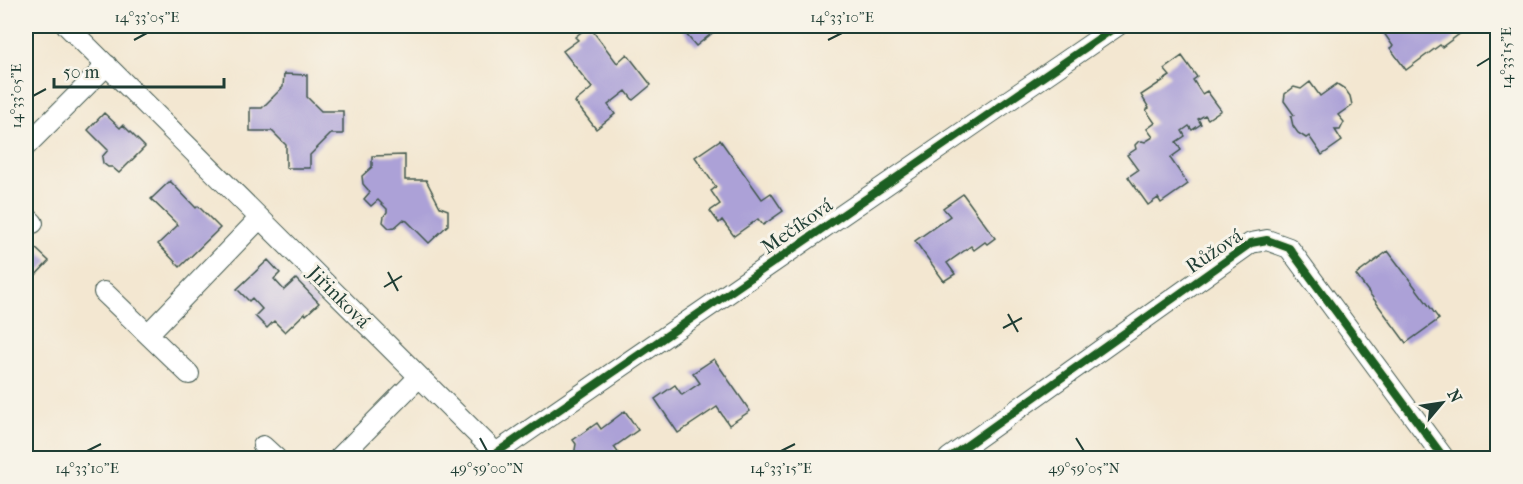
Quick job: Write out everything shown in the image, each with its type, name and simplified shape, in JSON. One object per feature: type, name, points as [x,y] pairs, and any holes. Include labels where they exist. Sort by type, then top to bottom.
[{"type":"street","name":"Jiřinková","points":[[67,26],[499,456]]},
{"type":"street","name":"Mečíková","points":[[499,456],[1117,26]]},
{"type":"street","points":[[26,146],[106,65]]},
{"type":"street","points":[[148,334],[260,218]]},
{"type":"street","name":"Růžová","points":[[949,459],[1251,243],[1267,240],[1289,248],[1444,459]]},
{"type":"street","points":[[104,292],[189,374]]},
{"type":"street","points":[[339,459],[419,377]]},
{"type":"building","points":[[589,26],[617,63],[627,54],[651,85],[633,100],[626,91],[608,105],[615,114],[596,129],[575,102],[592,88],[563,51],[578,40],[575,37]]},
{"type":"building","points":[[679,26],[713,26],[716,30],[696,46]]},
{"type":"building","points":[[1379,26],[1458,26],[1462,32],[1406,70],[1390,48],[1393,46]]},
{"type":"building","points":[[1182,56],[1197,77],[1193,80],[1202,94],[1207,91],[1221,110],[1208,119],[1205,115],[1198,119],[1201,124],[1192,130],[1189,126],[1182,131],[1185,136],[1176,142],[1181,150],[1170,158],[1188,184],[1161,203],[1158,198],[1148,205],[1128,177],[1138,170],[1127,155],[1136,149],[1135,145],[1138,142],[1145,142],[1153,137],[1147,129],[1155,123],[1146,110],[1149,108],[1141,95],[1170,76],[1164,69]]},
{"type":"building","points":[[284,74],[307,75],[307,97],[321,111],[343,111],[343,134],[331,134],[310,155],[310,168],[286,168],[286,145],[272,131],[250,131],[250,108],[262,108],[283,87]]},
{"type":"building","points":[[1310,82],[1320,96],[1337,84],[1350,96],[1352,105],[1338,115],[1344,122],[1340,130],[1335,130],[1342,141],[1322,155],[1309,136],[1306,138],[1298,133],[1293,126],[1291,117],[1294,115],[1284,101],[1285,94],[1294,87],[1301,89]]},
{"type":"building","points":[[104,113],[120,128],[123,125],[145,147],[119,173],[103,163],[102,157],[108,150],[88,130]]},
{"type":"building","points":[[720,140],[762,199],[771,193],[783,211],[763,225],[758,219],[734,236],[722,220],[719,223],[710,211],[720,204],[711,191],[716,187],[695,157]]},
{"type":"building","points":[[405,155],[405,180],[426,180],[440,207],[448,210],[448,225],[429,243],[407,221],[403,220],[395,227],[389,228],[383,222],[387,209],[378,200],[371,206],[364,199],[370,192],[363,184],[362,176],[372,167],[372,156]]},
{"type":"building","points":[[170,181],[196,208],[198,206],[220,228],[180,267],[158,244],[178,225],[151,199]]},
{"type":"building","points":[[963,194],[995,238],[974,250],[971,246],[947,263],[955,274],[944,281],[915,241],[950,216],[943,208]]},
{"type":"building","points":[[33,246],[49,261],[30,281],[26,276],[26,253]]},
{"type":"building","points":[[1388,251],[1439,319],[1406,343],[1356,275]]},
{"type":"building","points":[[268,260],[280,273],[274,279],[284,290],[296,279],[319,303],[285,332],[274,321],[267,328],[255,316],[262,309],[252,298],[249,301],[237,289]]},
{"type":"building","points":[[714,359],[750,411],[729,425],[717,407],[678,433],[655,399],[675,385],[682,395],[700,383],[693,373]]},
{"type":"building","points":[[625,411],[638,430],[614,447],[622,458],[574,456],[576,444],[573,440],[597,423],[601,429]]},
{"type":"cycle path","points":[[496,453],[1117,26]]},
{"type":"cycle path","points":[[949,458],[1251,243],[1267,240],[1289,248],[1444,458]]}]
